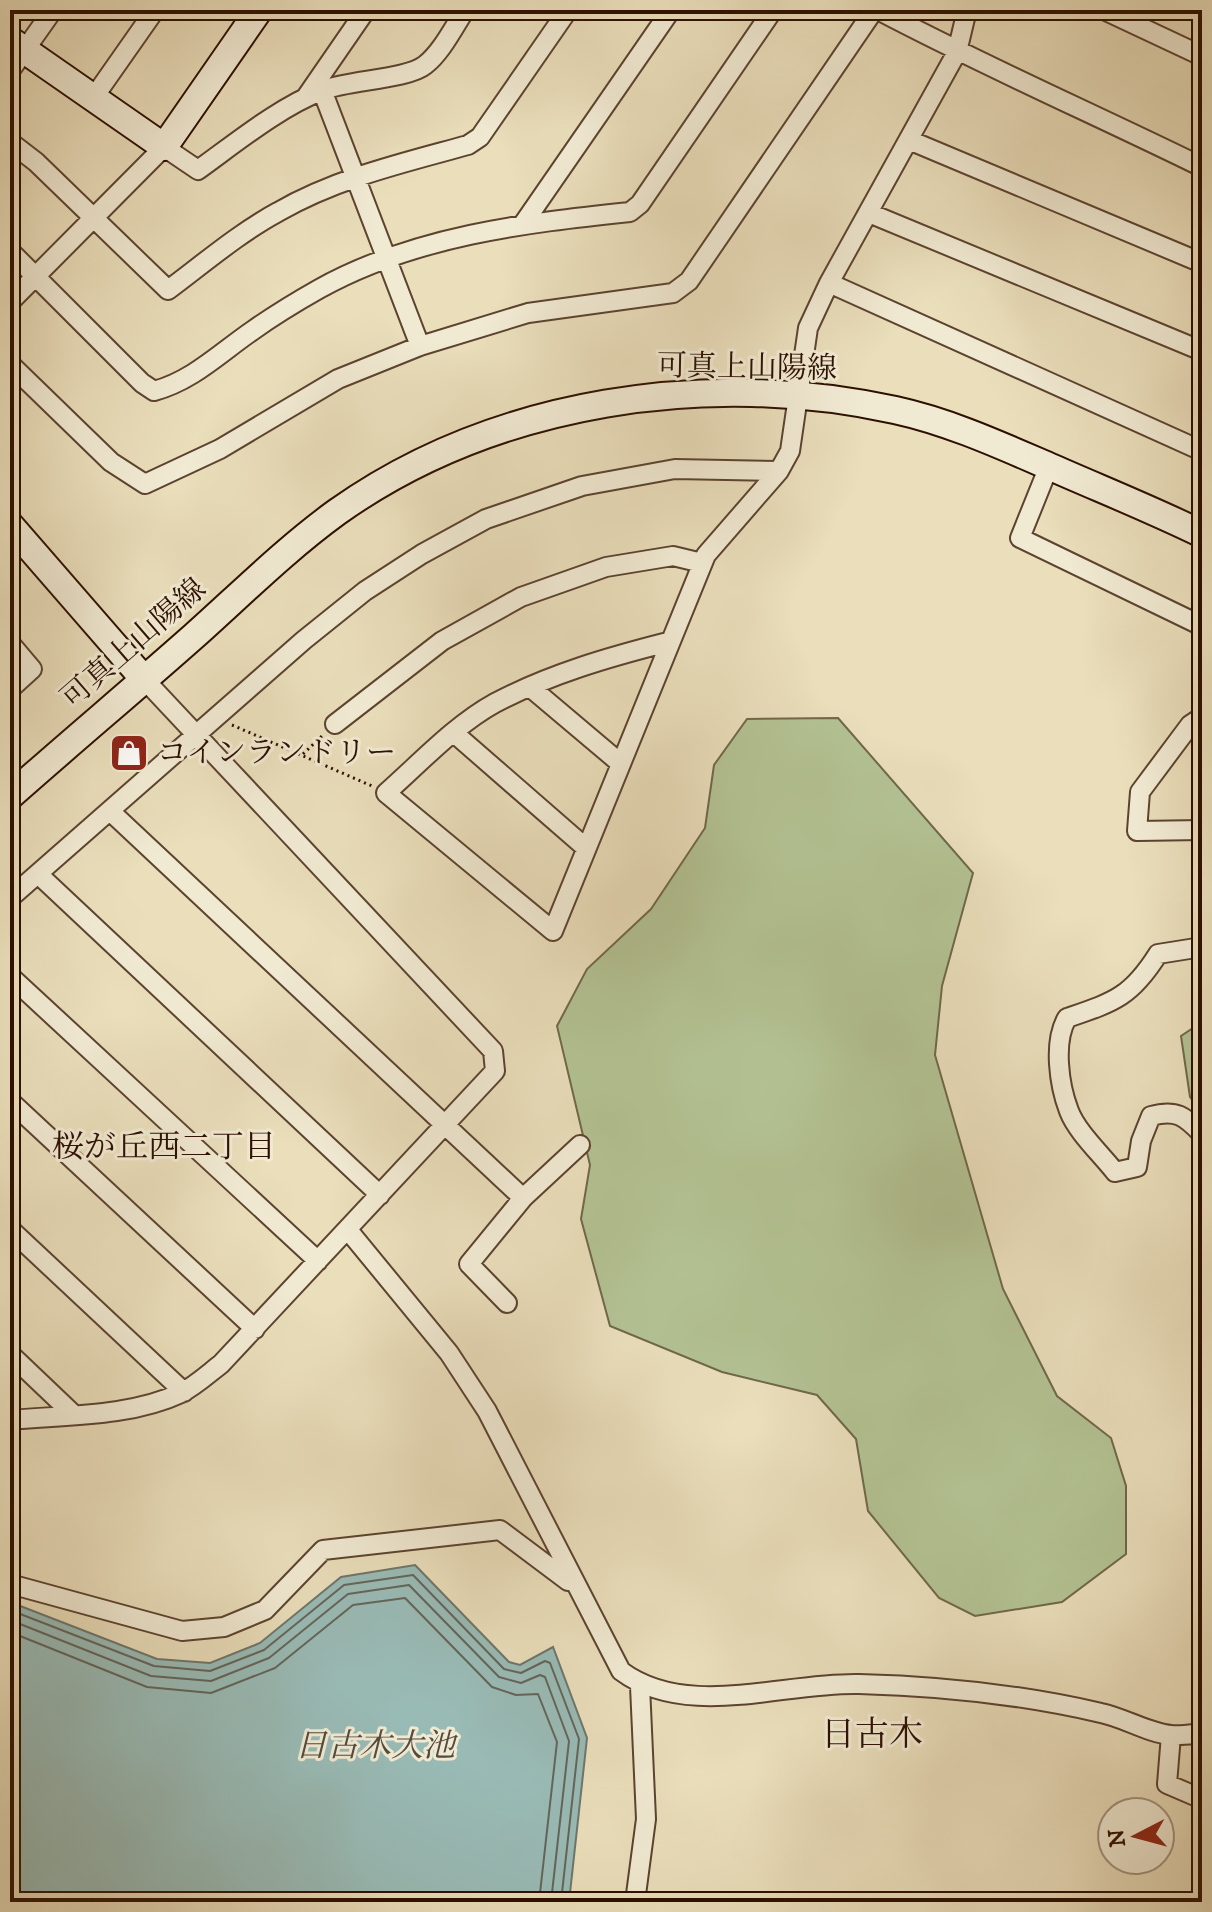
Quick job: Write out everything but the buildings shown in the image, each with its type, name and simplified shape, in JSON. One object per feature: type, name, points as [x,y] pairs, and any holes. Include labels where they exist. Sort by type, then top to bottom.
[{"type":"main road","points":[[15,54],[94,97],[164,147],[259,10]]},
{"type":"main road","name":"可真上山陽線","points":[[10,796],[338,511],[425,462],[545,418],[644,397],[800,394],[898,411],[1002,445],[1202,534]]},
{"type":"main road","points":[[10,525],[143,678]]},
{"type":"street","points":[[15,54],[53,10]]},
{"type":"street","points":[[94,97],[155,10]]},
{"type":"street","points":[[305,100],[366,10]]},
{"type":"street","points":[[10,302],[164,147],[198,170],[322,90],[350,81],[417,70],[428,64],[465,10]]},
{"type":"street","points":[[10,142],[36,162],[93,221],[168,290],[275,213],[355,176],[468,145],[480,137],[568,10]]},
{"type":"street","points":[[523,224],[671,10]]},
{"type":"street","points":[[10,251],[142,383],[154,391],[177,385],[254,329],[322,288],[387,259],[473,234],[523,224],[630,212],[773,10]]},
{"type":"street","points":[[10,364],[111,462],[145,484],[220,449],[280,410],[338,379],[420,346],[528,313],[673,293],[689,281],[876,10],[957,52],[1022,79],[1202,167]]},
{"type":"street","points":[[668,642],[595,660],[493,704],[454,733],[386,793],[553,931],[702,563],[779,471],[790,451],[808,328],[829,283],[957,52],[967,10]]},
{"type":"street","points":[[1104,10],[1202,56]]},
{"type":"street","points":[[322,90],[420,346]]},
{"type":"street","points":[[909,140],[1202,263]]},
{"type":"street","points":[[869,213],[1202,351]]},
{"type":"street","points":[[829,283],[1202,451]]},
{"type":"street","points":[[1049,466],[1020,538],[1202,626]]},
{"type":"street","points":[[10,898],[365,591],[486,519],[582,486],[675,469],[779,471]]},
{"type":"street","points":[[335,724],[442,641],[521,597],[606,567],[673,556],[702,563]]},
{"type":"street","points":[[10,643],[32,669],[10,689]]},
{"type":"street","points":[[10,1420],[156,1403],[184,1392],[221,1364],[255,1329],[495,1071],[493,1051],[143,678]]},
{"type":"street","points":[[530,687],[620,763]]},
{"type":"street","points":[[1202,717],[1190,725],[1140,792],[1137,831],[1202,830]]},
{"type":"street","points":[[454,733],[586,848]]},
{"type":"street","points":[[111,812],[523,1198]]},
{"type":"street","points":[[38,874],[380,1195]]},
{"type":"street","points":[[1202,947],[1158,954],[1140,983],[1120,1000],[1067,1018],[1060,1031],[1059,1057],[1069,1112],[1115,1172],[1137,1167],[1141,1141],[1151,1116],[1168,1111],[1185,1116],[1202,1134]]},
{"type":"street","points":[[10,976],[318,1261]]},
{"type":"street","points":[[10,1101],[255,1329]]},
{"type":"street","points":[[507,1303],[469,1264],[523,1198],[580,1145]]},
{"type":"street","points":[[10,1229],[184,1392]]},
{"type":"street","points":[[348,1230],[449,1353],[472,1388],[573,1585],[621,1671],[640,1686],[659,1692],[709,1696],[829,1683],[888,1685],[1023,1699],[1089,1711],[1171,1735],[1202,1733]]},
{"type":"street","points":[[10,1354],[73,1414]]},
{"type":"street","points":[[10,1584],[182,1631],[224,1627],[265,1610],[323,1550],[500,1530],[573,1585]]},
{"type":"street","points":[[635,1902],[646,1819],[640,1686]]},
{"type":"street","points":[[1171,1735],[1167,1784],[1202,1799]]},
{"type":"path","points":[[217,718],[386,793]]},
{"type":"path","points":[[302,755],[335,724]]},
{"type":"green space","points":[[838,718],[973,873],[942,986],[935,1055],[1003,1289],[1057,1396],[1111,1438],[1126,1486],[1126,1554],[1062,1602],[975,1616],[939,1598],[868,1511],[856,1439],[817,1395],[722,1372],[610,1326],[581,1219],[590,1165],[557,1026],[587,969],[651,909],[705,828],[714,765],[747,719]]},
{"type":"green space","points":[[1202,1022],[1202,1111],[1190,1097],[1181,1036]]},
{"type":"water","name":"日古木大池","points":[[415,1565],[509,1662],[520,1665],[553,1647],[587,1738],[569,1902],[10,1902],[10,1602],[157,1659],[210,1663],[260,1643],[341,1577]]},
{"type":"place","name":"コインランドリー","points":[[129,753]]},
{"type":"district","name":"桜が丘西二丁目","points":[[164,1148]]},
{"type":"district","name":"日古木","points":[[872,1735]]}]
